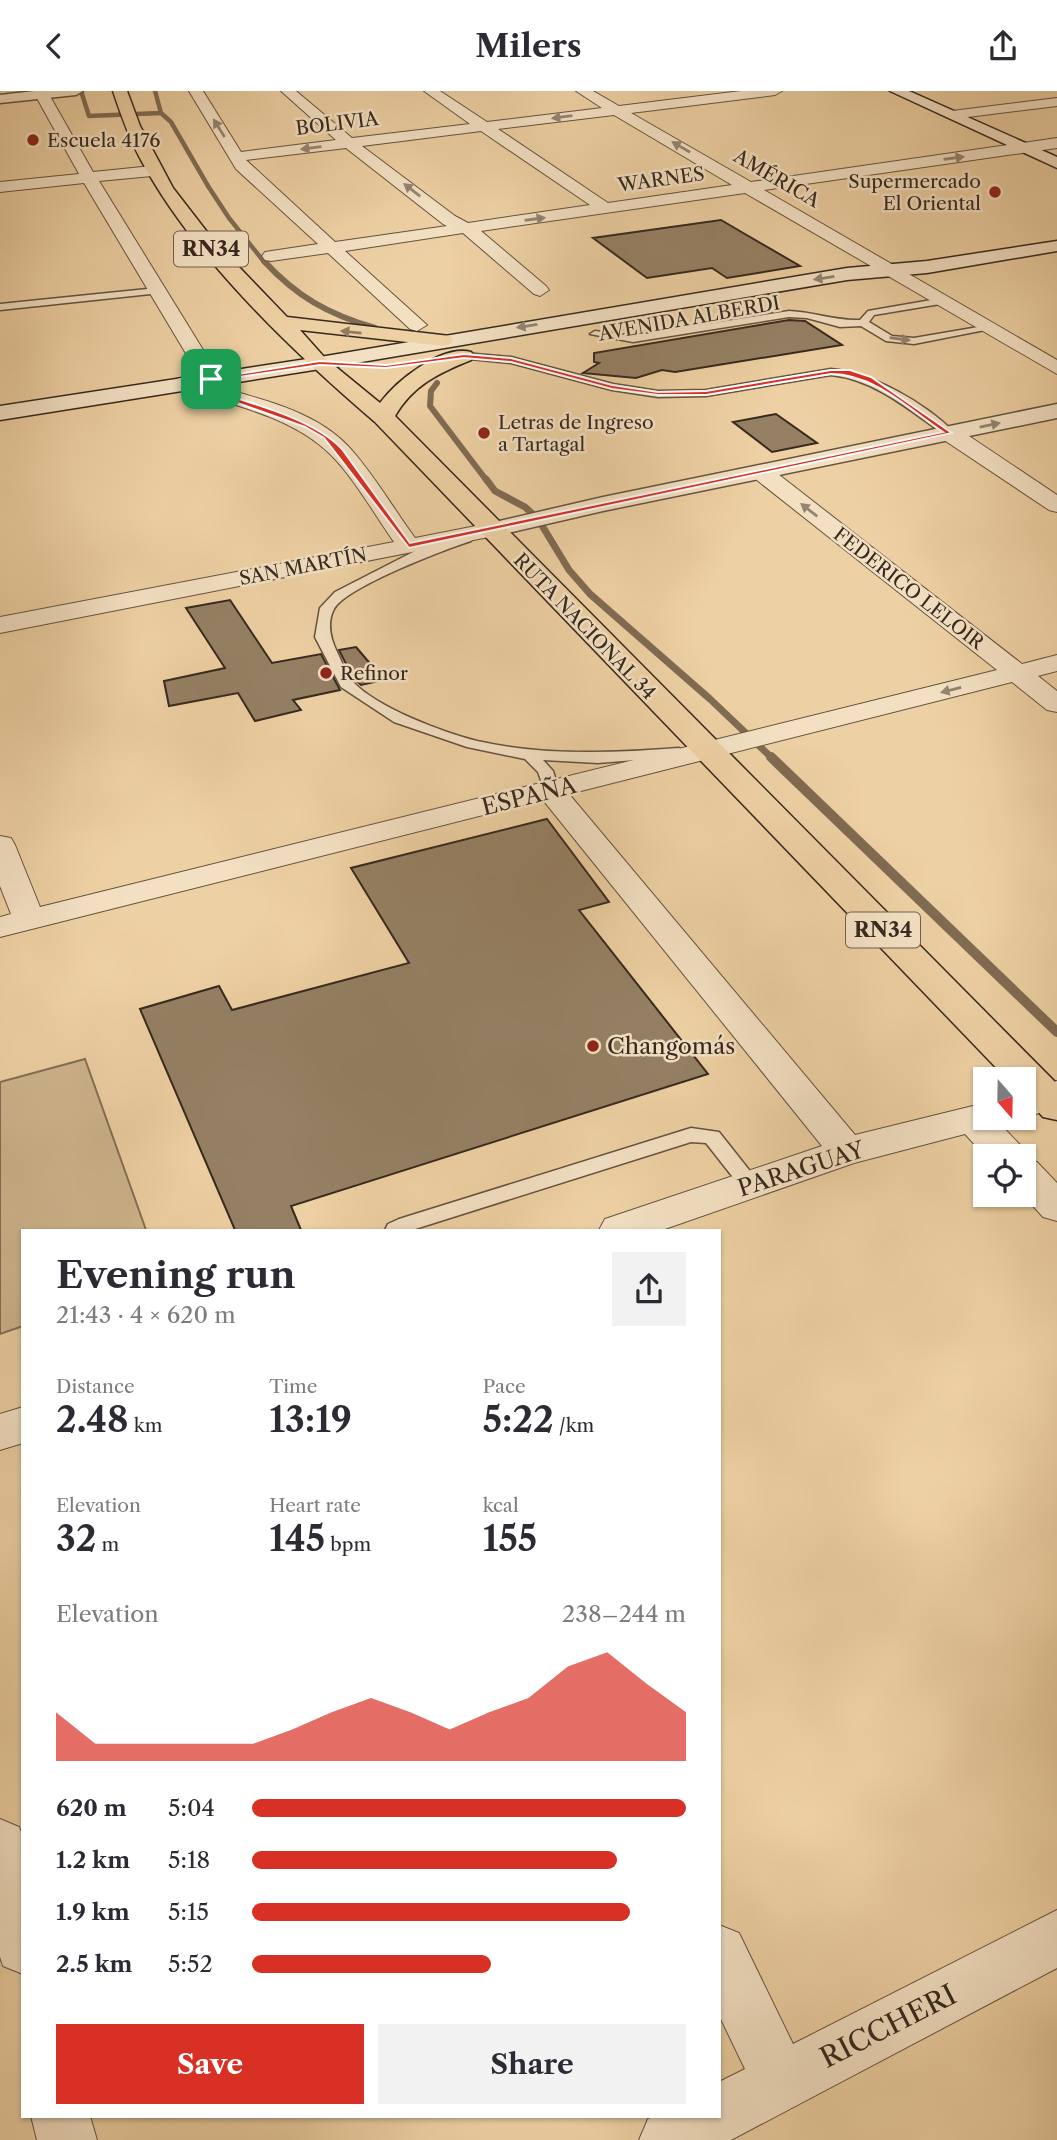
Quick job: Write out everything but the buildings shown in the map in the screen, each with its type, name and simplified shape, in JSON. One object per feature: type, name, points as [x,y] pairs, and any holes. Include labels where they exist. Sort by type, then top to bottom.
[{"type":"highway","name":"RUTA NACIONAL 34","points":[[120,91],[152,171],[172,203],[252,296],[320,363],[383,417],[491,530],[738,744],[1046,1101]]},
{"type":"highway","points":[[281,322],[443,340]]},
{"type":"highway","points":[[383,417],[394,396],[416,375],[464,356]]},
{"type":"main road","points":[[0,99],[75,91]]},
{"type":"main road","points":[[897,91],[1057,163]]},
{"type":"main road","name":"AVENIDA ALBERDI","points":[[320,363],[386,367],[464,356],[595,334],[1057,246]]},
{"type":"main road","name":"AVENIDA ALBERDI","points":[[0,413],[320,363],[443,340],[847,274],[900,275],[1057,254]]},
{"type":"main road","points":[[575,318],[569,326],[595,334]]},
{"type":"main road","name":"SAN MARTÍN","points":[[491,530],[1057,411]]},
{"type":"street","points":[[196,91],[242,166],[417,325]]},
{"type":"street","points":[[288,91],[449,220],[468,229],[540,290]]},
{"type":"street","points":[[431,91],[605,208]]},
{"type":"street","name":"AMÉRICA","points":[[583,91],[752,187],[1057,368]]},
{"type":"street","name":"BOLIVIA","points":[[237,157],[775,91]]},
{"type":"street","points":[[40,93],[211,379]]},
{"type":"street","points":[[951,115],[1057,102]]},
{"type":"street","name":"WARNES","points":[[271,255],[1057,143]]},
{"type":"street","points":[[0,187],[152,171]]},
{"type":"street","points":[[184,383],[307,426],[327,437],[409,546]]},
{"type":"street","points":[[949,433],[1057,505]]},
{"type":"street","name":"FEDERICO LELOIR","points":[[761,472],[1057,704]]},
{"type":"street","name":"SAN MARTÍN","points":[[0,625],[491,530]]},
{"type":"street","name":"ESPAÑA","points":[[14,924],[1057,663]]},
{"type":"street","points":[[551,791],[847,1151]]},
{"type":"street","points":[[0,845],[14,924]]},
{"type":"street","name":"PARAGUAY","points":[[622,1229],[847,1151],[973,1120]]},
{"type":"street","points":[[1036,1185],[1057,1207]]},
{"type":"street","points":[[0,1433],[21,1426]]},
{"type":"street","points":[[0,1846],[21,1937]]},
{"type":"street","name":"RICCHERI","points":[[721,2113],[1057,1938]]},
{"type":"street","points":[[721,1957],[781,2082]]},
{"type":"street","points":[[62,2118],[67,2140]]},
{"type":"street","name":"RICCHERI","points":[[670,2140],[712,2118]]},
{"type":"lane","points":[[0,307],[157,291]]},
{"type":"lane","points":[[863,323],[872,313],[943,301]]},
{"type":"lane","points":[[595,334],[633,339],[789,314],[808,315],[840,324],[863,323],[890,339],[914,341],[990,328]]},
{"type":"lane","points":[[464,356],[511,360],[612,387],[658,394],[706,393],[831,372],[850,372],[869,379],[949,433]]},
{"type":"lane","points":[[491,530],[419,554],[340,595],[327,608],[322,637],[346,684],[399,719],[472,744],[530,755],[598,758],[738,744]]},
{"type":"lane","points":[[530,755],[545,771],[551,791]]},
{"type":"lane","points":[[397,1229],[691,1135],[712,1137],[750,1185]]},
{"type":"shaded area","points":[[85,1059],[146,1229],[21,1229],[21,1327],[0,1334],[0,1082]]},
{"type":"waterway","points":[[81,91],[89,116],[161,113]]},
{"type":"waterway","points":[[155,91],[161,113]]},
{"type":"waterway","points":[[161,113],[171,122],[229,218],[265,263]]},
{"type":"waterway","points":[[264,261],[289,285],[314,303],[342,317],[375,328]]},
{"type":"waterway","points":[[437,383],[431,391],[430,406],[487,481]]},
{"type":"waterway","points":[[486,479],[495,491],[525,507],[538,519],[569,570],[590,594],[710,699],[773,759]]},
{"type":"waterway","points":[[771,757],[1057,1032]]},
{"type":"place","name":"Escuela 4176","points":[[33,140]]},
{"type":"place","name":"Supermercado El Oriental","points":[[995,192]]},
{"type":"place","name":"Letras de Ingreso a Tartagal","points":[[484,433]]},
{"type":"place","name":"Refinor","points":[[326,673]]},
{"type":"place","name":"Changomás","points":[[593,1046]]},
{"type":"route","points":[[464,356],[511,360],[566,377],[658,394],[706,393],[831,372],[850,372],[869,379],[949,433],[409,546],[327,437],[307,426],[184,383],[211,379],[320,363],[386,367],[464,356]]}]
